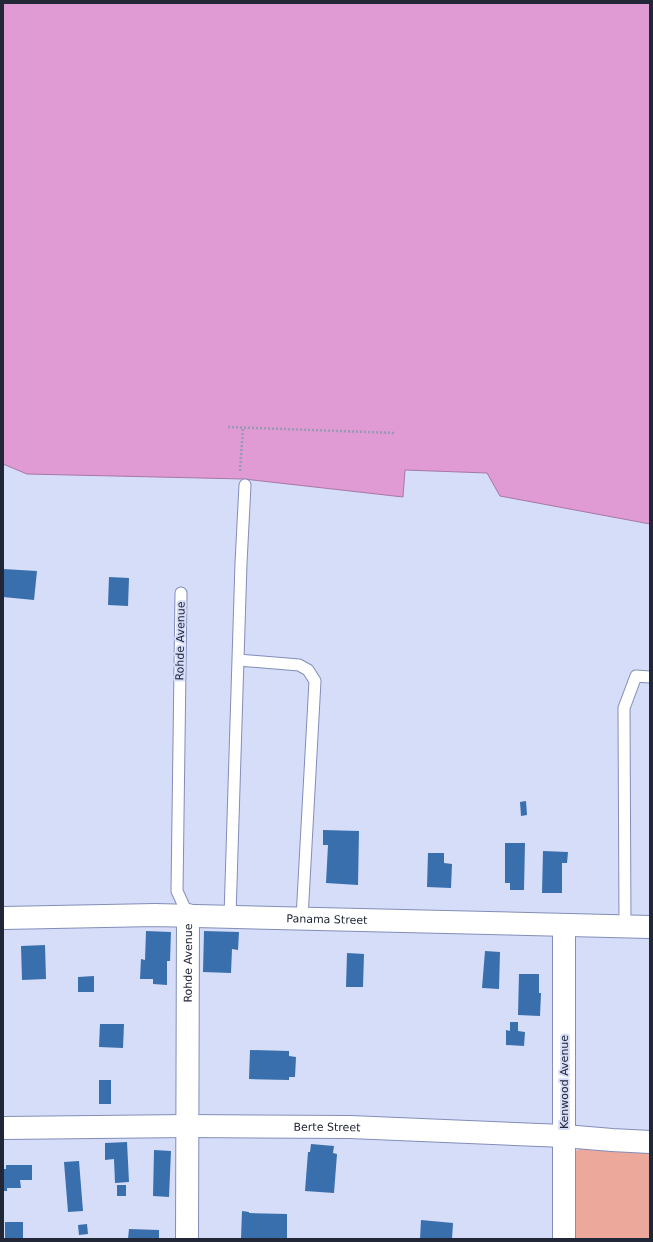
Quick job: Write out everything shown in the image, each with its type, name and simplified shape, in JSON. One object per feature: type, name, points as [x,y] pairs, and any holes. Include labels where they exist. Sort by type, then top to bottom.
[{"type":"street","name":"Panama Street","points":[[3,918],[188,915],[564,926],[650,927]]},
{"type":"street","name":"Rohde Avenue","points":[[187,1239],[188,915]]},
{"type":"street","name":"Kenwood Avenue","points":[[564,926],[564,1239]]},
{"type":"street","name":"Berte Street","points":[[3,1128],[188,1126],[350,1127],[564,1136],[650,1142]]},
{"type":"lane","points":[[230,916],[241,563],[245,485]]},
{"type":"lane","name":"Rohde Avenue","points":[[180,593],[177,891],[188,915]]},
{"type":"lane","points":[[238,660],[299,665],[308,670],[315,681],[302,918]]},
{"type":"lane","points":[[625,926],[624,708],[636,676],[650,677]]},
{"type":"path","points":[[228,427],[395,433]]},
{"type":"shaded area","points":[[3,3],[650,3],[650,524],[500,496],[487,473],[405,470],[403,497],[244,479],[27,474],[3,464]]},
{"type":"shaded area","points":[[589,1145],[650,1149],[650,1239],[570,1239],[571,1153]]},
{"type":"building","points":[[3,569],[37,571],[34,600],[3,597]]},
{"type":"building","points":[[109,577],[129,578],[128,606],[108,605]]},
{"type":"building","points":[[526,801],[527,815],[521,816],[520,802]]},
{"type":"building","points":[[323,830],[359,831],[358,885],[326,883],[328,845],[323,845]]},
{"type":"building","points":[[505,843],[525,843],[524,890],[510,890],[510,883],[505,883]]},
{"type":"building","points":[[543,851],[568,852],[567,863],[562,863],[562,893],[542,893]]},
{"type":"building","points":[[428,853],[444,853],[444,863],[452,864],[451,888],[427,887]]},
{"type":"building","points":[[146,931],[171,932],[170,961],[167,961],[167,985],[153,984],[153,979],[140,979],[141,959],[145,960]]},
{"type":"building","points":[[204,931],[239,932],[238,950],[232,949],[231,973],[203,972]]},
{"type":"building","points":[[45,945],[46,979],[22,980],[21,946]]},
{"type":"building","points":[[485,951],[500,952],[499,989],[482,988]]},
{"type":"building","points":[[347,953],[364,954],[363,987],[346,987]]},
{"type":"building","points":[[519,974],[539,974],[539,993],[541,993],[540,1016],[518,1015]]},
{"type":"building","points":[[94,976],[94,992],[78,992],[78,977]]},
{"type":"building","points":[[510,1022],[518,1022],[518,1031],[525,1032],[524,1046],[506,1045],[506,1030],[510,1031]]},
{"type":"building","points":[[100,1024],[124,1024],[123,1048],[99,1047]]},
{"type":"building","points":[[250,1050],[289,1051],[289,1056],[296,1057],[295,1077],[289,1077],[289,1080],[249,1079]]},
{"type":"building","points":[[99,1080],[111,1080],[111,1104],[99,1104]]},
{"type":"building","points":[[127,1142],[129,1182],[115,1183],[114,1159],[105,1160],[105,1143]]},
{"type":"building","points":[[311,1144],[334,1146],[333,1153],[337,1154],[334,1193],[305,1191],[308,1152],[310,1152]]},
{"type":"building","points":[[154,1150],[171,1151],[169,1197],[153,1196]]},
{"type":"building","points":[[79,1161],[83,1211],[68,1212],[64,1162]]},
{"type":"building","points":[[6,1165],[32,1165],[32,1180],[20,1180],[21,1188],[7,1188],[7,1191],[3,1191],[3,1169],[6,1169]]},
{"type":"building","points":[[117,1185],[126,1185],[126,1196],[117,1196]]},
{"type":"building","points":[[242,1211],[249,1213],[287,1214],[287,1239],[241,1239]]},
{"type":"building","points":[[421,1220],[453,1223],[452,1239],[420,1239]]},
{"type":"building","points":[[5,1222],[23,1222],[23,1239],[5,1239]]},
{"type":"building","points":[[87,1224],[88,1234],[79,1235],[78,1225]]},
{"type":"building","points":[[129,1229],[159,1230],[159,1239],[128,1239]]}]
